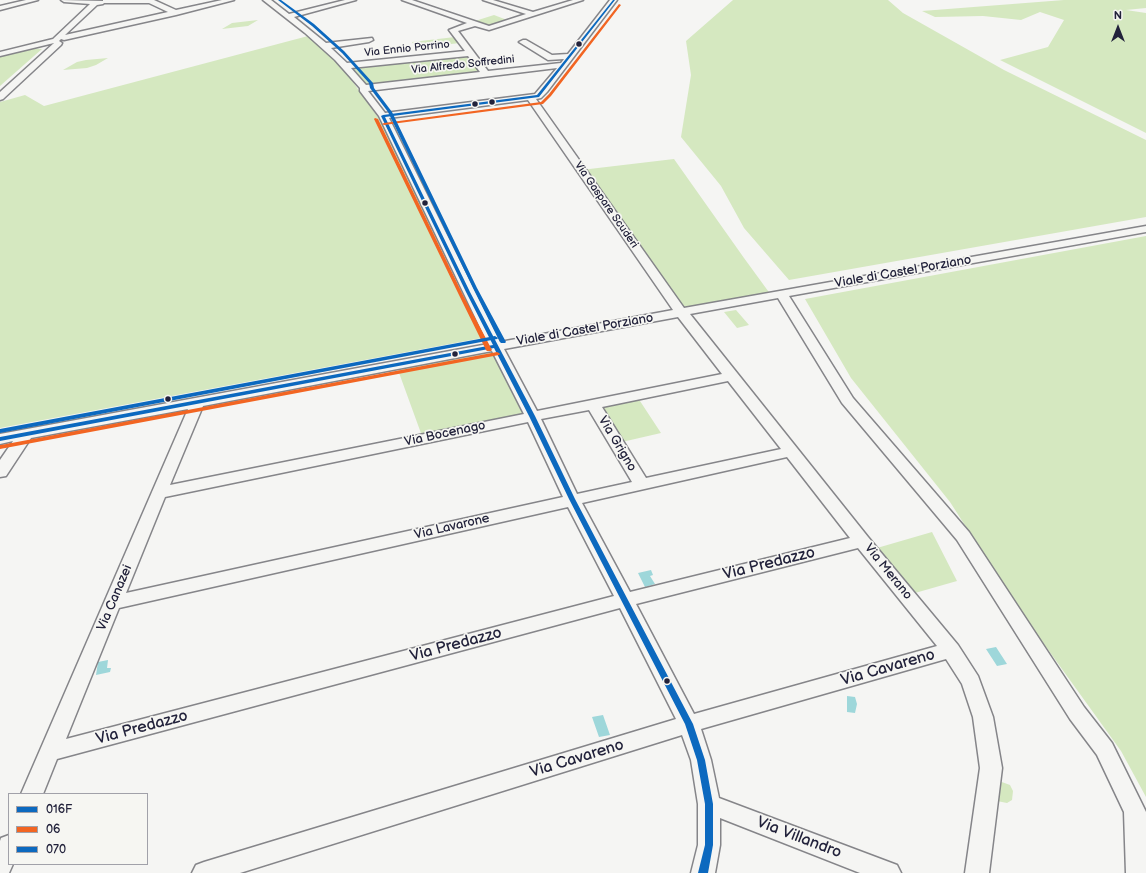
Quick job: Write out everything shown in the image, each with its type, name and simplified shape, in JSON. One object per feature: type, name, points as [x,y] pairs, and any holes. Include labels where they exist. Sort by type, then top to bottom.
[{"type":"street","points":[[0,8],[35,0]]},
{"type":"street","points":[[64,0],[150,0],[176,13]]},
{"type":"street","points":[[74,32],[100,31],[231,0]]},
{"type":"street","points":[[269,2],[288,0]]},
{"type":"street","points":[[289,16],[353,0]]},
{"type":"street","points":[[405,0],[489,28],[574,1]]},
{"type":"street","points":[[486,0],[532,14]]},
{"type":"street","points":[[383,116],[539,96],[614,0]]},
{"type":"street","points":[[0,54],[40,47],[58,41],[74,32],[100,1]]},
{"type":"street","points":[[0,97],[100,1]]},
{"type":"street","points":[[257,1],[303,36]]},
{"type":"street","points":[[269,2],[289,16],[325,46],[364,88],[364,91],[383,116],[572,499],[626,600],[689,724],[701,760],[709,804],[708,845],[702,873]]},
{"type":"street","points":[[476,23],[453,30],[486,74]]},
{"type":"street","points":[[325,46],[369,40]]},
{"type":"street","points":[[523,42],[551,58],[571,55]]},
{"type":"street","points":[[0,90],[40,47]]},
{"type":"street","name":"Via Ennio Porrino","points":[[345,66],[471,53]]},
{"type":"street","name":"Via Alfredo Soffredini","points":[[364,88],[564,65]]},
{"type":"street","name":"Via Gaspare Scuderi","points":[[531,98],[681,312]]},
{"type":"street","name":"Viale di Castel Porziano","points":[[0,439],[681,312],[1146,229]]},
{"type":"street","points":[[782,294],[847,400],[963,536],[1078,713],[1105,749],[1134,812],[1138,873]]},
{"type":"street","name":"Via Merano","points":[[681,312],[862,541],[951,650],[971,682],[983,717],[991,768],[977,873]]},
{"type":"street","name":"Via Bocenago","points":[[159,493],[731,376]]},
{"type":"street","name":"Via Canazei","points":[[32,793],[198,401]]},
{"type":"street","name":"Via Grigno","points":[[593,404],[641,484]]},
{"type":"street","points":[[0,472],[26,434]]},
{"type":"street","name":"Via Lavarone","points":[[113,604],[572,499],[792,451]]},
{"type":"street","name":"Via Predazzo","points":[[50,752],[626,600],[862,541]]},
{"type":"street","name":"Via Cavareno","points":[[204,873],[689,724],[951,650]]},
{"type":"street","name":"Via Villandro","points":[[709,804],[889,873]]},
{"type":"street","points":[[0,867],[8,848]]},
{"type":"green space","points":[[733,0],[888,0],[903,13],[1004,70],[1146,140],[1146,217],[789,280],[744,228],[721,186],[681,137],[691,75],[686,41]]},
{"type":"green space","points":[[1064,0],[1146,0],[1146,8],[1126,10],[1146,13],[1146,133],[1000,60],[1048,47],[1064,20],[1040,12],[1021,20],[983,16],[935,17],[922,11]]},
{"type":"green space","points":[[494,15],[507,20],[489,25],[475,21]]},
{"type":"green space","points":[[258,20],[248,26],[222,29],[232,23]]},
{"type":"green space","points":[[308,36],[329,54],[348,75],[377,116],[390,138],[482,338],[0,428],[0,102],[25,95],[44,106]]},
{"type":"green space","points":[[455,37],[460,43],[416,48],[412,42]]},
{"type":"green space","points":[[31,48],[42,49],[0,86],[0,56]]},
{"type":"green space","points":[[467,55],[480,73],[367,86],[352,68]]},
{"type":"green space","points":[[108,58],[87,68],[63,70],[77,62]]},
{"type":"green space","points":[[674,159],[771,295],[681,312],[581,170]]},
{"type":"green space","points":[[1146,236],[1146,797],[1121,751],[1018,608],[950,502],[851,378],[805,299]]},
{"type":"green space","points":[[736,310],[749,325],[737,328],[724,312]]},
{"type":"green space","points":[[493,352],[524,414],[422,436],[398,370]]},
{"type":"green space","points":[[638,398],[661,433],[622,442],[600,406]]},
{"type":"green space","points":[[932,532],[957,581],[915,593],[877,548]]},
{"type":"green space","points":[[999,781],[1010,785],[1013,791],[1012,800],[1007,803],[997,801]]},
{"type":"water","points":[[651,570],[653,575],[650,576],[655,584],[645,587],[638,573]]},
{"type":"water","points":[[996,647],[1007,664],[997,666],[986,649]]},
{"type":"water","points":[[108,660],[107,668],[111,668],[110,672],[96,675],[98,662]]},
{"type":"water","points":[[847,696],[855,697],[857,704],[855,713],[847,712]]},
{"type":"water","points":[[603,715],[610,735],[599,737],[592,717]]},
{"type":"transit line","name":"070","points":[[279,0],[313,25],[343,52],[371,83],[372,88],[390,112],[475,288],[503,342]]},
{"type":"transit line","name":"016F","points":[[383,116],[538,96],[614,0]]},
{"type":"transit line","name":"06","points":[[384,124],[542,103],[550,95],[620,5]]},
{"type":"transit line","name":"016F","points":[[383,116],[468,292],[532,416],[572,499],[689,724],[701,760],[709,804],[709,845],[703,873]]},
{"type":"transit line","name":"06","points":[[376,119],[489,350]]},
{"type":"transit line","name":"070","points":[[0,431],[495,338]]},
{"type":"transit line","name":"016F","points":[[0,439],[496,346]]},
{"type":"transit line","name":"06","points":[[1,447],[497,354]]}]
